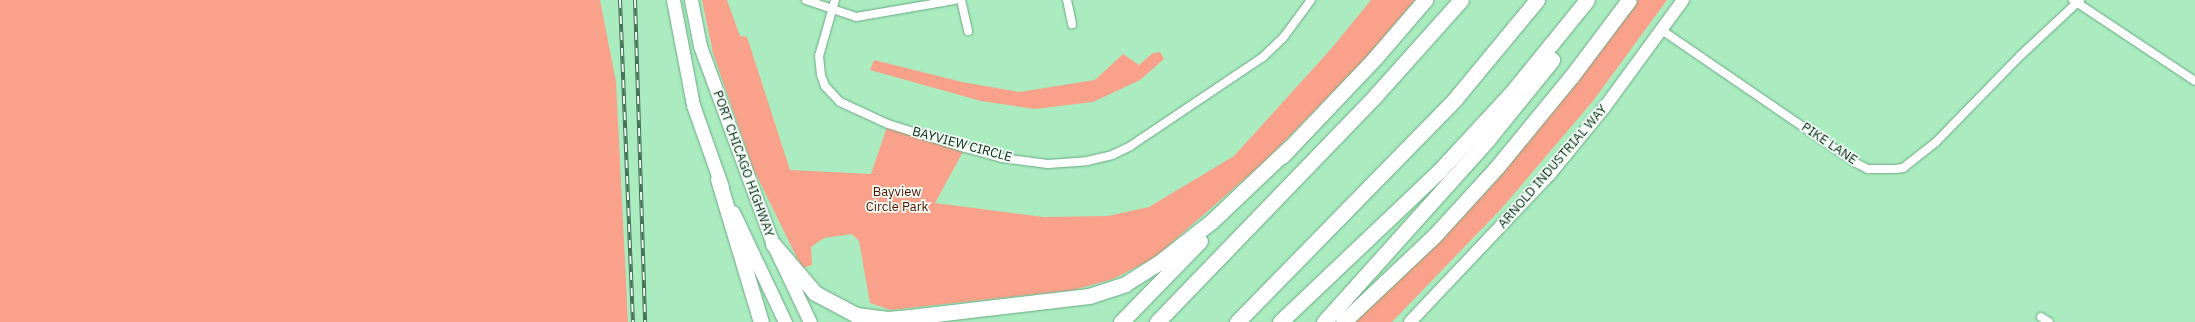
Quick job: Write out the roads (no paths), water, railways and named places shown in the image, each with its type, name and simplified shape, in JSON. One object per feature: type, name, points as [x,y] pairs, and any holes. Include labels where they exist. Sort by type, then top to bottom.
[{"type":"highway","points":[[1121,322],[1375,58],[1425,0]]},
{"type":"highway","points":[[1157,322],[1376,96],[1461,0]]},
{"type":"highway","points":[[1237,322],[1425,131],[1494,54],[1537,0]]},
{"type":"highway","points":[[1280,322],[1439,171],[1513,91],[1587,0]]},
{"type":"highway","points":[[1324,322],[1497,128],[1580,23],[1594,0]]},
{"type":"highway","points":[[1343,322],[1435,235],[1497,167],[1571,77],[1629,0]]},
{"type":"highway","points":[[773,244],[815,293],[841,309],[864,316],[910,317],[1089,296],[1124,284],[1160,262],[1212,221],[1289,148]]},
{"type":"highway","points":[[718,178],[761,322]]},
{"type":"main road","name":"PORT CHICAGO HIGHWAY","points":[[673,0],[693,105],[718,178],[785,322]]},
{"type":"main road","name":"PORT CHICAGO HIGHWAY","points":[[691,0],[700,46],[773,244],[810,322]]},
{"type":"street","points":[[806,0],[856,17],[955,0]]},
{"type":"street","name":"BAYVIEW CIRCLE","points":[[835,0],[819,56],[821,75],[825,86],[840,102],[888,124],[965,148],[1002,158],[1048,164],[1087,162],[1112,155],[1129,147],[1263,57],[1283,38],[1311,0]]},
{"type":"street","points":[[961,0],[968,31]]},
{"type":"street","points":[[1067,0],[1072,24]]},
{"type":"street","name":"ARNOLD INDUSTRIAL WAY","points":[[1410,322],[1550,174],[1663,30],[1684,0]]},
{"type":"street","points":[[2076,1],[2195,81]]},
{"type":"street","name":"PIKE LANE","points":[[1663,30],[1854,162],[1868,169],[1895,169],[1903,168],[1936,142],[2076,1]]},
{"type":"street","points":[[2041,317],[2049,322]]},
{"type":"railway","points":[[620,0],[633,322]]},
{"type":"railway","points":[[635,0],[645,322]]},
{"type":"park label","name":"Bayview Circle Park","points":[[897,200]]}]
